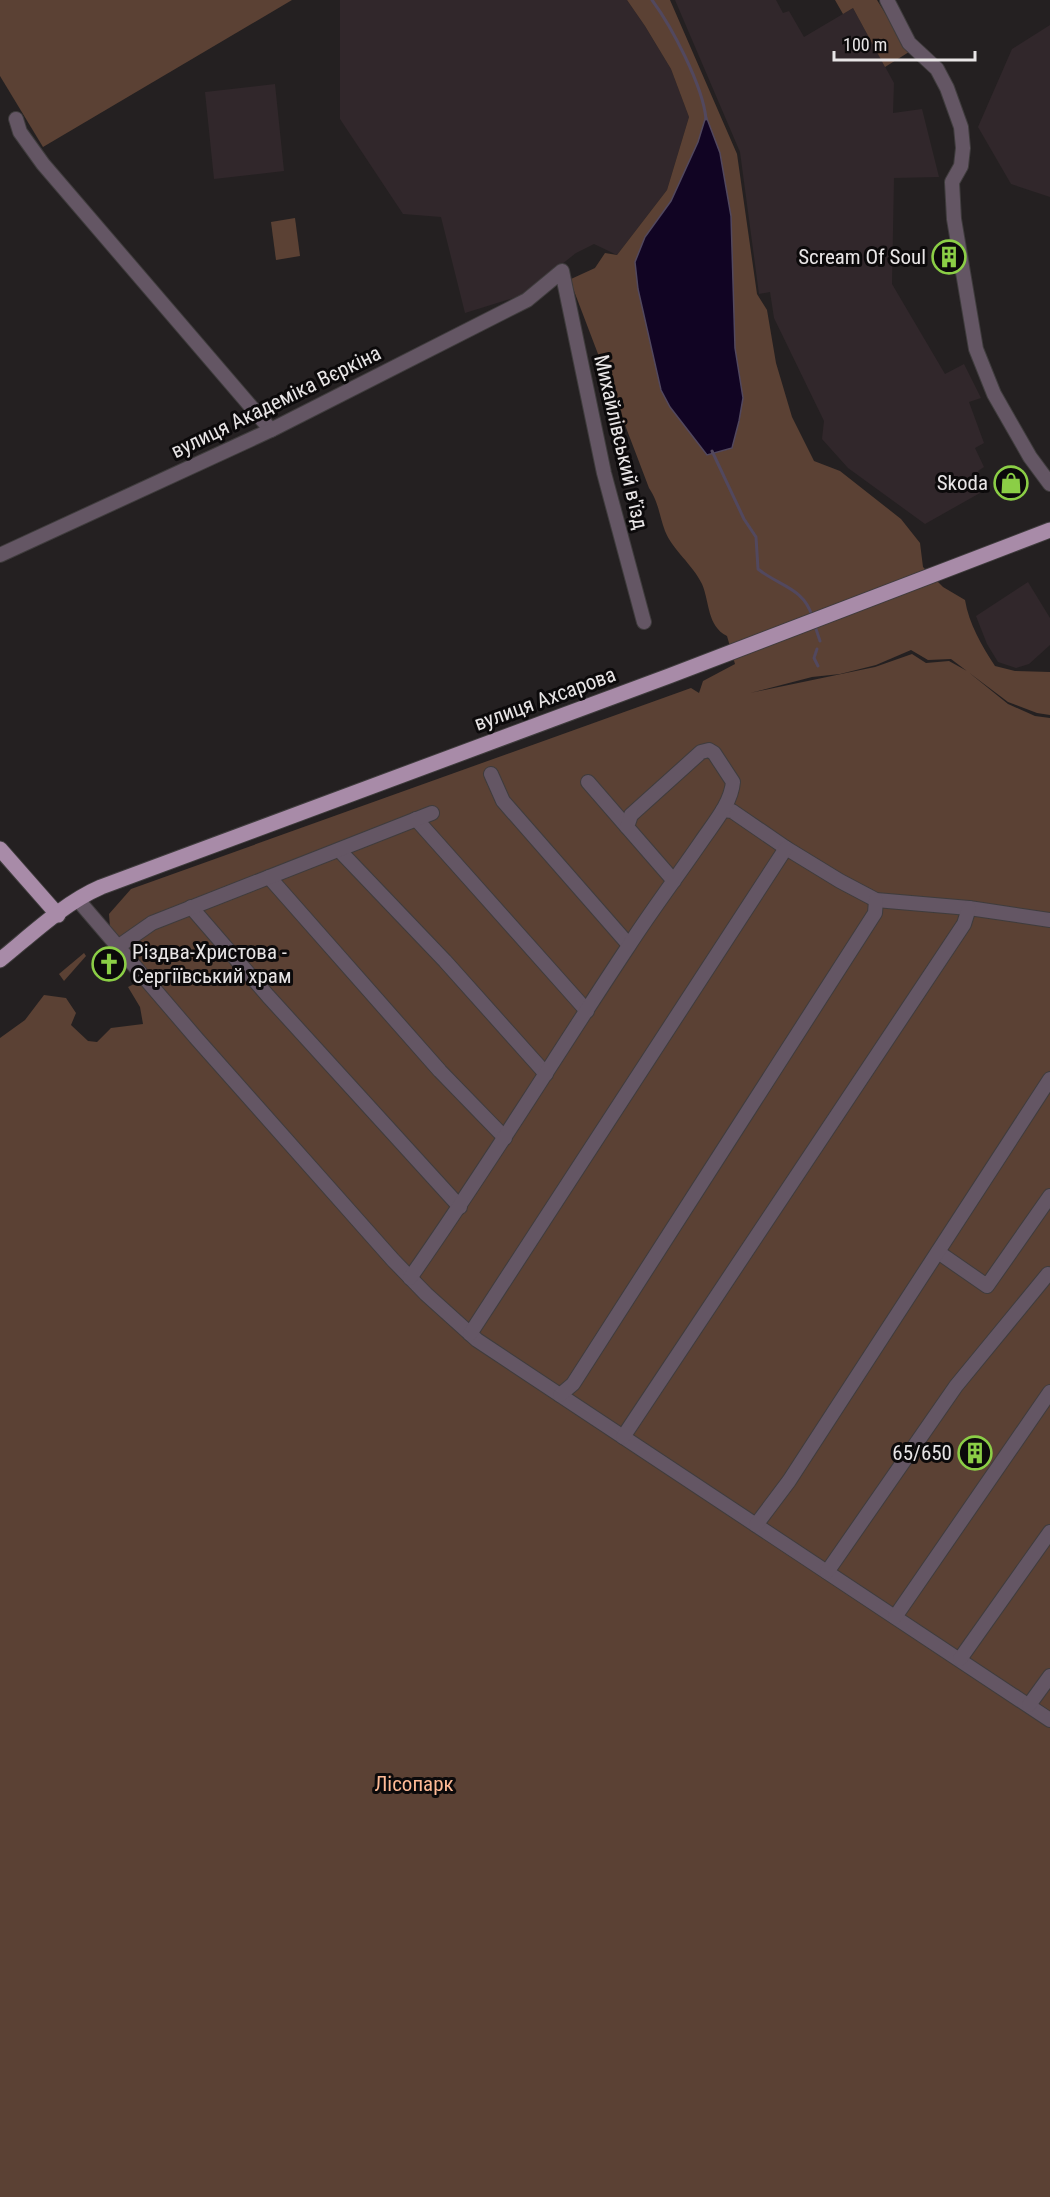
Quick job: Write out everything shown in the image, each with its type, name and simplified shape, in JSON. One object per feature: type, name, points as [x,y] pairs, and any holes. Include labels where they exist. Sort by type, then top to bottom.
[{"type":"main road","name":"вулиця Ахсарова","points":[[0,960],[92,891],[669,676],[1050,530]]},
{"type":"main road","points":[[0,849],[58,915]]},
{"type":"street","points":[[887,0],[909,43],[937,69],[947,88],[961,127],[963,148],[961,166],[952,182],[954,219],[976,349],[994,394],[1030,457],[1050,484]]},
{"type":"street","points":[[16,119],[20,132],[43,164],[271,430]]},
{"type":"street","name":"вулиця Академіка Вєркіна","points":[[0,555],[271,430],[527,300],[562,271]]},
{"type":"street","name":"Михайлівський в'їзд","points":[[562,271],[604,473],[644,622]]},
{"type":"street","points":[[410,1278],[460,1207],[629,945],[723,810],[733,782],[714,753],[705,750],[631,815],[627,826]]},
{"type":"street","points":[[492,774],[502,801],[629,945]]},
{"type":"street","points":[[588,782],[674,881]]},
{"type":"street","points":[[723,810],[732,811],[786,848],[876,900],[969,908],[1050,920]]},
{"type":"street","points":[[120,946],[152,923],[432,813]]},
{"type":"street","points":[[416,819],[587,1011]]},
{"type":"street","points":[[470,1334],[786,848]]},
{"type":"street","points":[[339,850],[445,961],[546,1074]]},
{"type":"street","points":[[268,877],[441,1071],[505,1138]]},
{"type":"street","points":[[78,900],[410,1278],[470,1334],[1050,1720]]},
{"type":"street","points":[[560,1395],[573,1384],[868,923],[874,913],[876,900]]},
{"type":"street","points":[[191,907],[268,996],[460,1207]]},
{"type":"street","points":[[623,1437],[964,924],[969,908]]},
{"type":"street","points":[[756,1525],[789,1481],[1050,1079]]},
{"type":"street","points":[[938,1252],[987,1286],[1050,1196]]},
{"type":"street","points":[[827,1572],[956,1386],[1048,1274]]},
{"type":"street","points":[[895,1617],[1050,1392]]},
{"type":"street","points":[[960,1659],[1050,1532]]},
{"type":"street","points":[[1029,1705],[1050,1676]]},
{"type":"shaded area","points":[[340,0],[627,0],[671,69],[689,117],[667,190],[617,255],[594,244],[576,253],[523,295],[465,313],[441,217],[403,214],[340,119]]},
{"type":"shaded area","points":[[675,0],[776,0],[783,13],[789,11],[804,37],[853,8],[894,83],[893,113],[922,109],[939,177],[894,178],[892,284],[945,374],[964,364],[981,398],[969,402],[984,443],[975,448],[984,467],[978,471],[987,489],[925,524],[848,468],[822,439],[824,421],[774,318],[770,292],[759,294],[740,152]]},
{"type":"shaded area","points":[[1050,25],[1050,197],[1011,184],[978,127],[1012,49]]},
{"type":"shaded area","points":[[275,84],[284,171],[214,179],[205,92]]},
{"type":"shaded area","points":[[706,116],[720,153],[731,216],[735,348],[743,398],[732,448],[707,455],[670,407],[661,390],[638,289],[635,262],[645,237],[671,201],[698,142]]},
{"type":"shaded area","points":[[1028,582],[1050,618],[1050,645],[1029,664],[1016,668],[998,662],[987,644],[976,616]]},
{"type":"green space","points":[[0,0],[292,0],[43,147],[0,76]]},
{"type":"green space","name":"Лісопарк","points":[[627,0],[670,0],[737,154],[757,294],[767,310],[776,363],[792,417],[814,461],[840,471],[901,519],[920,543],[923,567],[943,587],[965,600],[973,626],[995,666],[1015,671],[1050,672],[1050,715],[1037,713],[1008,702],[968,672],[1008,704],[1035,716],[1050,718],[1050,2197],[0,2197],[0,1038],[25,1020],[44,995],[66,998],[76,1013],[71,1025],[88,1041],[97,1042],[111,1028],[143,1024],[140,1007],[128,987],[134,984],[145,986],[110,928],[109,914],[131,889],[691,688],[699,693],[703,681],[735,664],[727,636],[712,620],[702,584],[668,538],[657,504],[571,283],[571,279],[595,268],[605,253],[617,255],[667,190],[689,117],[671,69]],"holes":[[[911,650],[928,660],[951,659],[967,671],[949,661],[926,663],[912,654],[875,667],[750,693],[812,677],[840,674],[876,665]]]},
{"type":"green space","points":[[835,0],[877,0],[909,52],[885,67],[853,8],[843,14]]},
{"type":"green space","points":[[295,218],[300,256],[276,260],[271,222]]},
{"type":"green space","points":[[84,953],[86,956],[64,981],[59,974]]},
{"type":"waterway","points":[[652,0],[668,25],[693,74],[706,119]]},
{"type":"waterway","points":[[712,451],[744,519],[756,537],[758,569],[797,593],[812,616]]},
{"type":"waterway","points":[[815,626],[820,641]]},
{"type":"waterway","points":[[817,649],[814,658],[818,666]]},
{"type":"place","name":"Scream Of Soul","points":[[949,257]]},
{"type":"place","name":"Skoda","points":[[1011,483]]},
{"type":"place","name":"Різдва-Христова - Сергіївський храм","points":[[109,964]]},
{"type":"place","name":"65/650","points":[[975,1453]]}]
